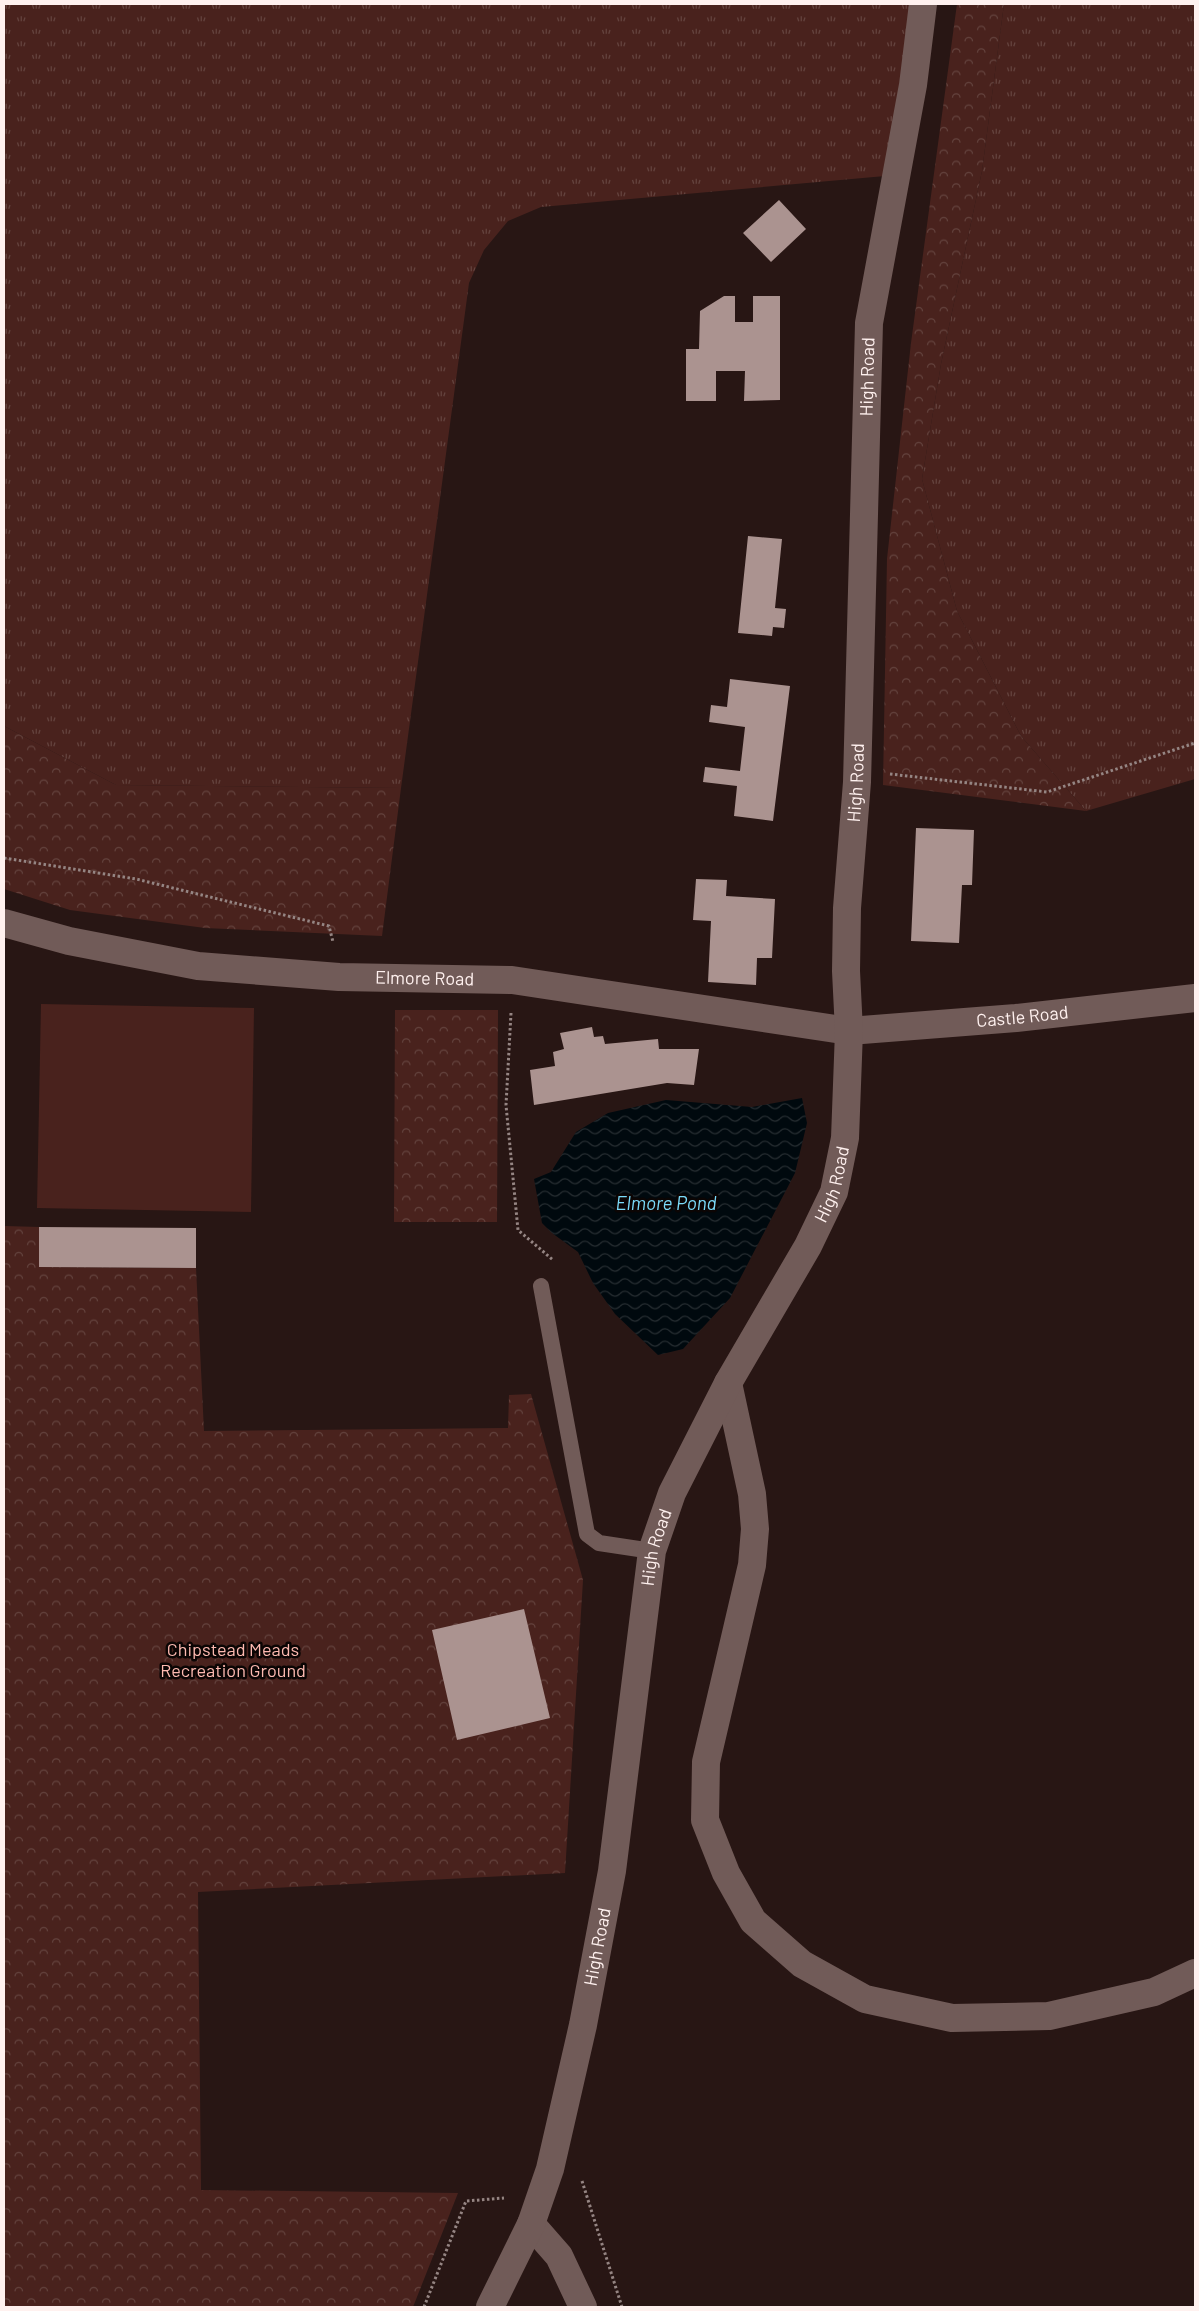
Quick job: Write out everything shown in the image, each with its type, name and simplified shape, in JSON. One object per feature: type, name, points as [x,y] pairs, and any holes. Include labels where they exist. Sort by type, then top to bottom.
[{"type":"street","name":"High Road","points":[[490,2307],[531,2224],[550,2169],[583,2025],[612,1871],[652,1551],[672,1494],[728,1383],[808,1246],[834,1192],[845,1138],[849,1031],[846,971],[847,908],[857,771],[869,323],[913,85],[923,4]]},
{"type":"street","name":"Elmore Road","points":[[4,923],[69,941],[198,966],[339,977],[512,980],[849,1031]]},
{"type":"street","name":"Castle Road","points":[[849,1031],[1016,1018],[1195,998]]},
{"type":"street","points":[[728,1383],[752,1494],[755,1529],[752,1565],[706,1762],[705,1820],[726,1873],[752,1920],[802,1964],[864,1999],[952,2018],[1048,2016],[1154,1992],[1195,1974]]},
{"type":"street","points":[[531,2224],[559,2256],[583,2307]]},
{"type":"lane","points":[[541,1286],[587,1534],[599,1543],[652,1551]]},
{"type":"path","points":[[857,771],[1047,792],[1195,743]]},
{"type":"path","points":[[4,858],[136,879],[330,926],[339,977]]},
{"type":"path","points":[[512,980],[506,1105],[518,1230],[554,1260],[558,1268]]},
{"type":"path","points":[[550,2169],[581,2176],[622,2307]]},
{"type":"path","points":[[424,2307],[466,2201],[510,2197]]},
{"type":"green space","points":[[4,4],[923,4],[896,175],[541,207],[508,221],[484,250],[469,283],[401,788],[116,785],[4,726]]},
{"type":"green space","points":[[957,4],[1004,4],[982,171],[941,364],[922,479],[957,611],[1021,736],[1086,811],[883,785],[887,559],[911,343]]},
{"type":"green space","points":[[1004,4],[1195,4],[1195,779],[1086,811],[1021,736],[957,611],[922,479],[941,364],[982,171]]},
{"type":"green space","points":[[4,726],[116,785],[401,788],[382,936],[205,928],[70,910],[4,889]]},
{"type":"green space","points":[[41,1004],[254,1008],[251,1212],[37,1208]]},
{"type":"green space","points":[[395,1010],[498,1010],[497,1222],[394,1222]]},
{"type":"green space","name":"Chipstead Meads Recreation Ground","points":[[4,1226],[39,1227],[40,1267],[196,1268],[204,1431],[508,1428],[509,1395],[531,1394],[583,1580],[565,1873],[198,1892],[201,2190],[458,2193],[413,2307],[4,2307]]},
{"type":"water","name":"Elmore Pond","points":[[802,1098],[807,1123],[795,1173],[730,1298],[683,1349],[658,1355],[615,1314],[593,1283],[578,1252],[552,1233],[542,1223],[534,1179],[551,1172],[576,1132],[608,1113],[666,1100],[752,1107]]},
{"type":"building","points":[[779,200],[806,229],[771,262],[743,233]]},
{"type":"building","points":[[724,296],[735,296],[735,322],[753,322],[753,296],[780,296],[780,400],[744,401],[745,371],[716,371],[716,401],[686,401],[686,349],[699,349],[700,311]]},
{"type":"building","points":[[748,536],[782,539],[775,608],[786,609],[784,628],[773,627],[772,636],[738,633]]},
{"type":"building","points":[[730,679],[790,686],[773,821],[734,816],[737,786],[703,782],[705,767],[740,771],[745,727],[709,722],[711,705],[727,707]]},
{"type":"building","points":[[916,828],[974,830],[972,885],[962,885],[959,943],[911,941]]},
{"type":"building","points":[[696,879],[727,880],[726,896],[775,899],[772,958],[757,958],[756,985],[708,982],[711,921],[693,920]]},
{"type":"building","points":[[592,1027],[594,1037],[603,1036],[605,1044],[658,1039],[659,1049],[699,1049],[694,1085],[667,1083],[534,1105],[530,1070],[555,1066],[553,1052],[564,1049],[560,1033]]},
{"type":"building","points":[[39,1227],[196,1228],[196,1268],[39,1267]]},
{"type":"building","points":[[524,1609],[550,1718],[457,1740],[432,1630]]}]
